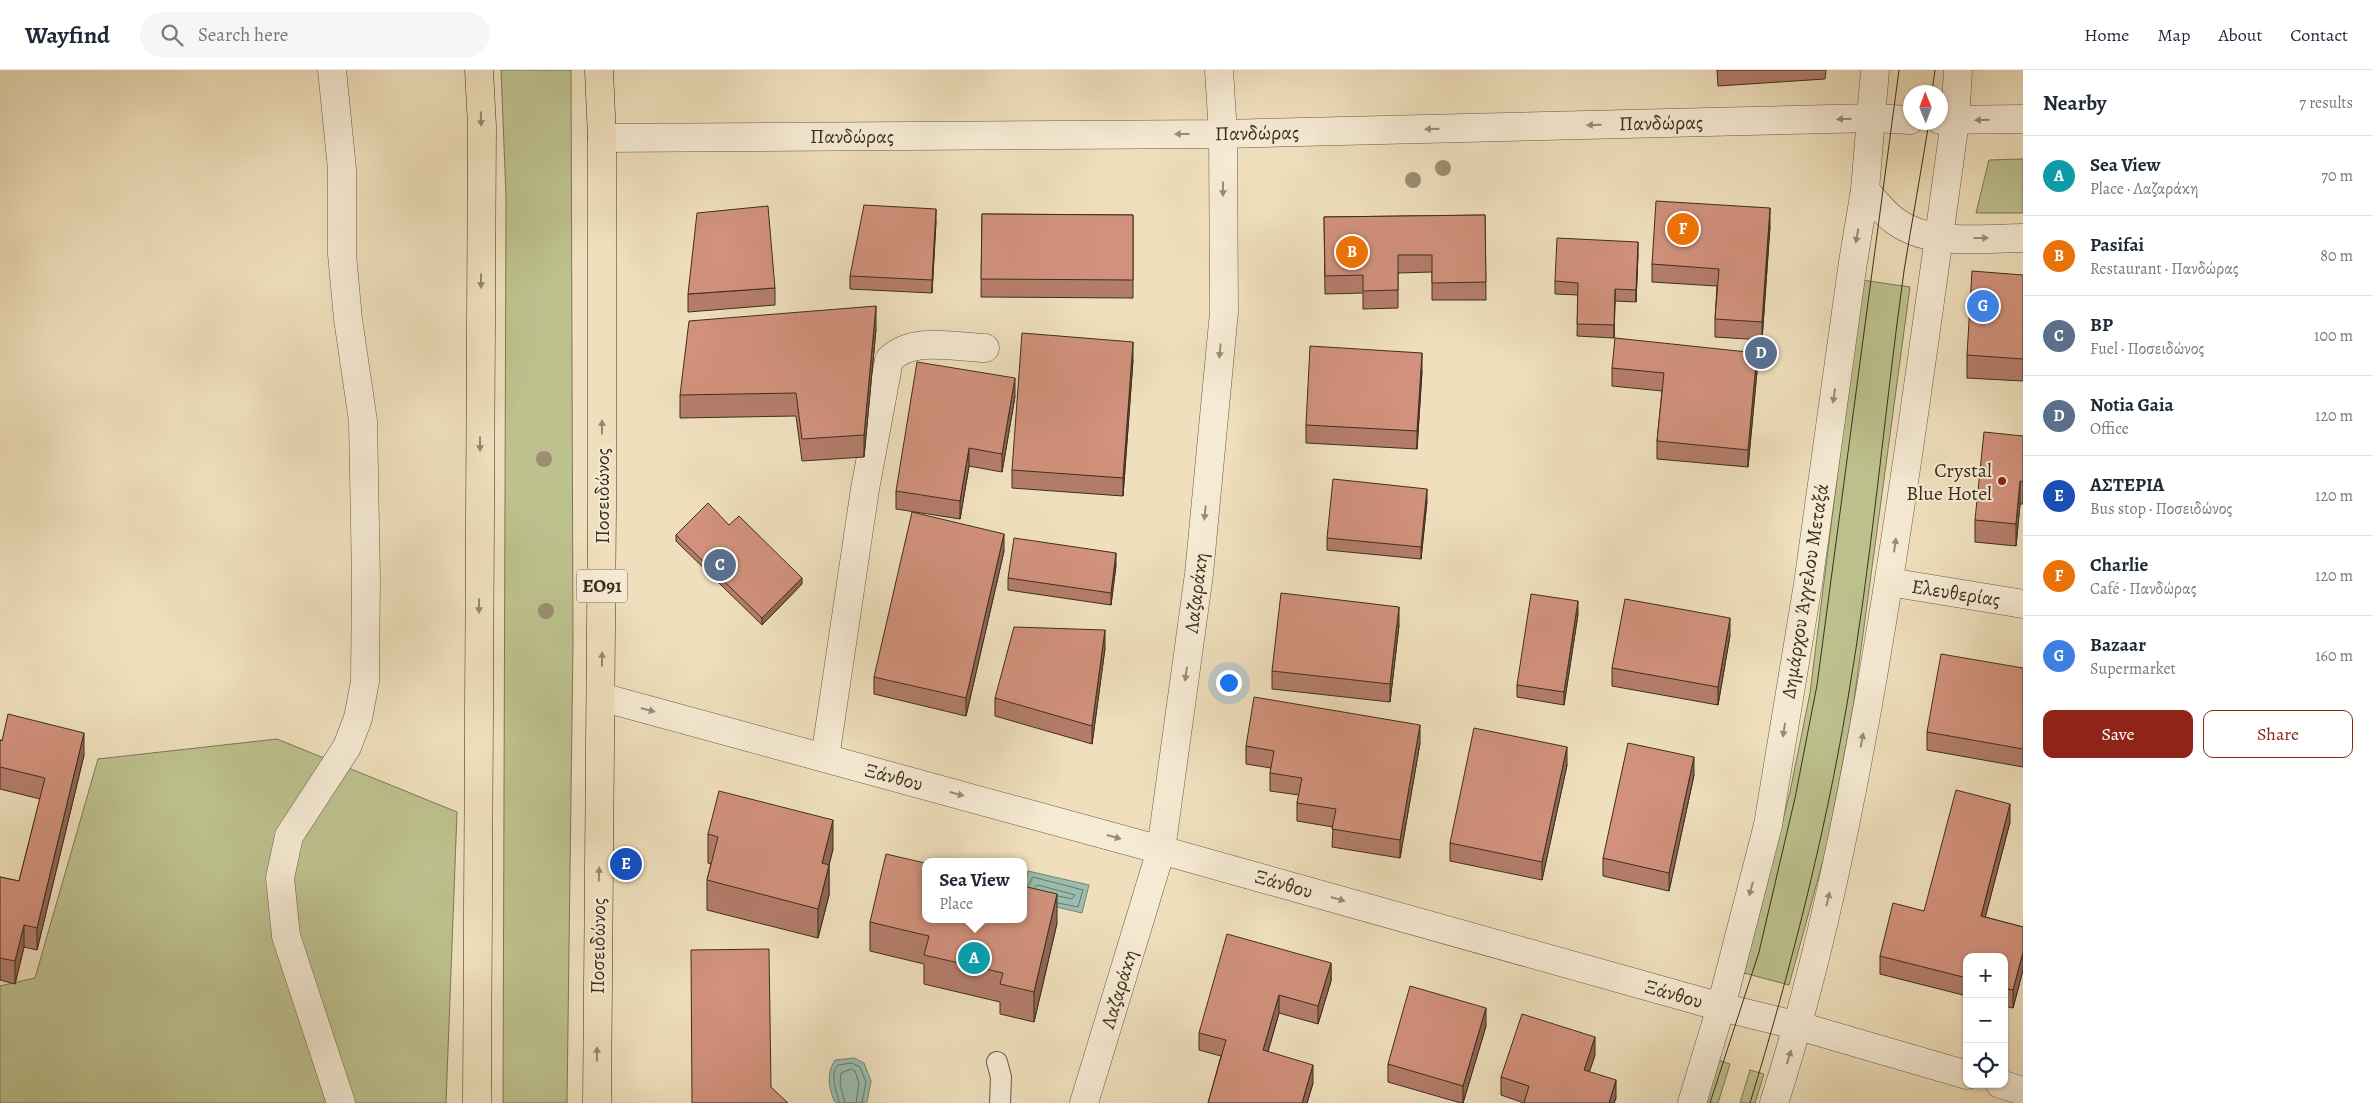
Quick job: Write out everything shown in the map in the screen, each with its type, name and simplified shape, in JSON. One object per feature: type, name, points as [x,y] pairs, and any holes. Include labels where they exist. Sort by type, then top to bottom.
[{"type":"highway","points":[[477,1103],[482,126],[479,70]]},
{"type":"highway","name":"Ποσειδώνος","points":[[597,1103],[601,697],[602,138],[599,70]]},
{"type":"street","points":[[332,70],[342,169],[344,273],[363,421],[366,579],[365,681],[358,718],[347,747],[289,836],[280,878],[286,936],[340,1103]]},
{"type":"street","name":"Λαζαράκη","points":[[1084,1103],[1161,850],[1200,574],[1224,312],[1223,134],[1219,70]]},
{"type":"street","name":"Δημάρχου Άγγελου Μεταξά","points":[[1692,1103],[1721,1007],[1768,825],[1808,584],[1852,262],[1864,190],[1873,118],[1876,70]]},
{"type":"street","points":[[1958,70],[1948,121],[2023,119]]},
{"type":"street","name":"Πανδώρας","points":[[602,138],[1223,134],[1873,118],[1903,120]]},
{"type":"street","points":[[1774,1103],[1799,1026],[1852,799],[1889,582],[1938,239],[1947,130]]},
{"type":"street","points":[[1864,190],[1894,220],[1912,231],[1938,239],[2023,238]]},
{"type":"street","points":[[825,758],[865,489],[889,360],[897,352],[914,345],[984,348]]},
{"type":"street","name":"Ελευθερίας","points":[[1889,582],[2023,604]]},
{"type":"street","name":"Ξάνθου","points":[[601,697],[1161,850],[1721,1007],[1799,1026],[1963,1074]]},
{"type":"street","points":[[2008,1086],[2023,1091]]},
{"type":"lane","points":[[997,1062],[1001,1076],[1000,1103]]},
{"type":"green space","points":[[501,70],[571,70],[573,642],[567,1103],[503,1103],[506,197]]},
{"type":"green space","points":[[2023,159],[2023,213],[1976,213],[1989,160]]},
{"type":"green space","points":[[1862,280],[1910,287],[1853,708],[1827,846],[1789,985],[1744,973],[1790,792],[1810,693]]},
{"type":"green space","points":[[277,739],[457,812],[446,1103],[0,1103],[0,986],[35,978],[98,759]]},
{"type":"green space","points":[[1718,1060],[1730,1064],[1718,1103],[1705,1103]]},
{"type":"green space","points":[[1750,1070],[1764,1074],[1755,1103],[1740,1103]]},
{"type":"water","points":[[1028,871],[1089,885],[1082,913],[1027,900]]},
{"type":"water","points":[[854,1058],[864,1063],[871,1081],[867,1102],[837,1103],[834,1101],[830,1086],[830,1070],[835,1060]]},
{"type":"building","points":[[1656,201],[1770,208],[1762,322],[1715,319],[1719,269],[1652,264]]},
{"type":"building","points":[[864,205],[936,209],[932,280],[850,276]]},
{"type":"building","points":[[768,206],[775,288],[688,294],[697,213]]},
{"type":"building","points":[[982,214],[1133,215],[1133,280],[981,279]]},
{"type":"building","points":[[1485,215],[1486,282],[1432,283],[1432,255],[1398,255],[1398,290],[1363,291],[1363,275],[1325,276],[1324,217]]},
{"type":"building","points":[[1557,238],[1638,242],[1636,290],[1615,289],[1614,325],[1577,324],[1578,283],[1555,281]]},
{"type":"building","points":[[1972,271],[2023,275],[2023,359],[1967,355]]},
{"type":"building","points":[[876,306],[864,435],[802,439],[796,393],[680,395],[689,321]]},
{"type":"building","points":[[1022,333],[1133,342],[1123,478],[1012,470]]},
{"type":"building","points":[[1615,338],[1757,353],[1748,450],[1657,441],[1664,373],[1612,368]]},
{"type":"building","points":[[1310,346],[1422,353],[1417,431],[1306,425]]},
{"type":"building","points":[[917,362],[1015,378],[1002,454],[969,448],[960,501],[896,491]]},
{"type":"building","name":"Crystal Blue Hotel","points":[[1984,432],[2023,436],[2023,482],[2020,481],[2016,524],[1975,520]]},
{"type":"building","points":[[1333,479],[1427,489],[1421,547],[1327,538]]},
{"type":"building","points":[[708,503],[729,525],[739,516],[802,578],[762,618],[676,535]]},
{"type":"building","points":[[912,512],[1004,534],[966,698],[874,677]]},
{"type":"building","points":[[1014,538],[1116,553],[1111,593],[1008,578]]},
{"type":"building","points":[[1281,593],[1399,607],[1390,684],[1272,671]]},
{"type":"building","points":[[1531,594],[1578,601],[1564,692],[1517,685]]},
{"type":"building","points":[[1625,599],[1730,618],[1718,687],[1612,668]]},
{"type":"building","points":[[1014,627],[1105,630],[1092,726],[995,698]]},
{"type":"building","points":[[1941,654],[2023,668],[2023,749],[1927,732]]},
{"type":"building","points":[[1254,697],[1420,725],[1400,840],[1332,829],[1336,809],[1297,803],[1302,778],[1270,773],[1274,751],[1246,746]]},
{"type":"building","points":[[8,714],[84,733],[37,928],[24,925],[15,961],[0,958],[0,877],[19,881],[45,778],[0,767],[0,740],[2,741]]},
{"type":"building","points":[[1474,728],[1567,747],[1542,862],[1450,843]]},
{"type":"building","points":[[1628,743],[1694,757],[1669,873],[1603,858]]},
{"type":"building","points":[[1956,790],[2010,804],[1981,916],[2023,927],[2023,952],[2013,990],[2008,989],[2008,953],[1963,953],[1963,977],[1880,956],[1893,903],[1924,911]]},
{"type":"building","points":[[719,791],[833,820],[822,863],[829,865],[818,909],[707,880],[718,837],[708,834]]},
{"type":"building","points":[[886,854],[922,862],[922,923],[1027,923],[1027,887],[1057,894],[1034,992],[1000,984],[1003,973],[924,955],[929,936],[870,922]]},
{"type":"building","points":[[1227,934],[1331,963],[1318,1006],[1279,995],[1263,1050],[1313,1065],[1302,1103],[1208,1103],[1226,1040],[1199,1033]]},
{"type":"building","points":[[769,949],[771,1087],[788,1103],[692,1103],[691,950]]},
{"type":"building","points":[[1410,986],[1486,1008],[1463,1086],[1388,1064]]},
{"type":"building","points":[[1522,1014],[1595,1037],[1584,1070],[1616,1080],[1609,1103],[1524,1103],[1529,1086],[1501,1077]]},
{"type":"tram line","points":[[1710,1103],[1759,952],[1795,798],[1817,685],[1899,70]]},
{"type":"tram line","points":[[1933,85],[1935,70]]},
{"type":"tram line","points":[[1750,1103],[1805,905],[1838,755],[1864,596],[1904,271],[1928,130]]},
{"type":"place","name":"Charlie","points":[[1683,229]]},
{"type":"place","name":"Pasifai","points":[[1352,252]]},
{"type":"place","name":"Bazaar","points":[[1983,306]]},
{"type":"place","name":"Notia Gaia","points":[[1761,353]]},
{"type":"place","name":"Crystal Blue Hotel","points":[[2002,481]]},
{"type":"place","name":"BP","points":[[720,565]]},
{"type":"place","name":"ΑΣΤΕΡΙΑ","points":[[626,864]]},
{"type":"place","name":"Sea View","points":[[974,958]]}]
